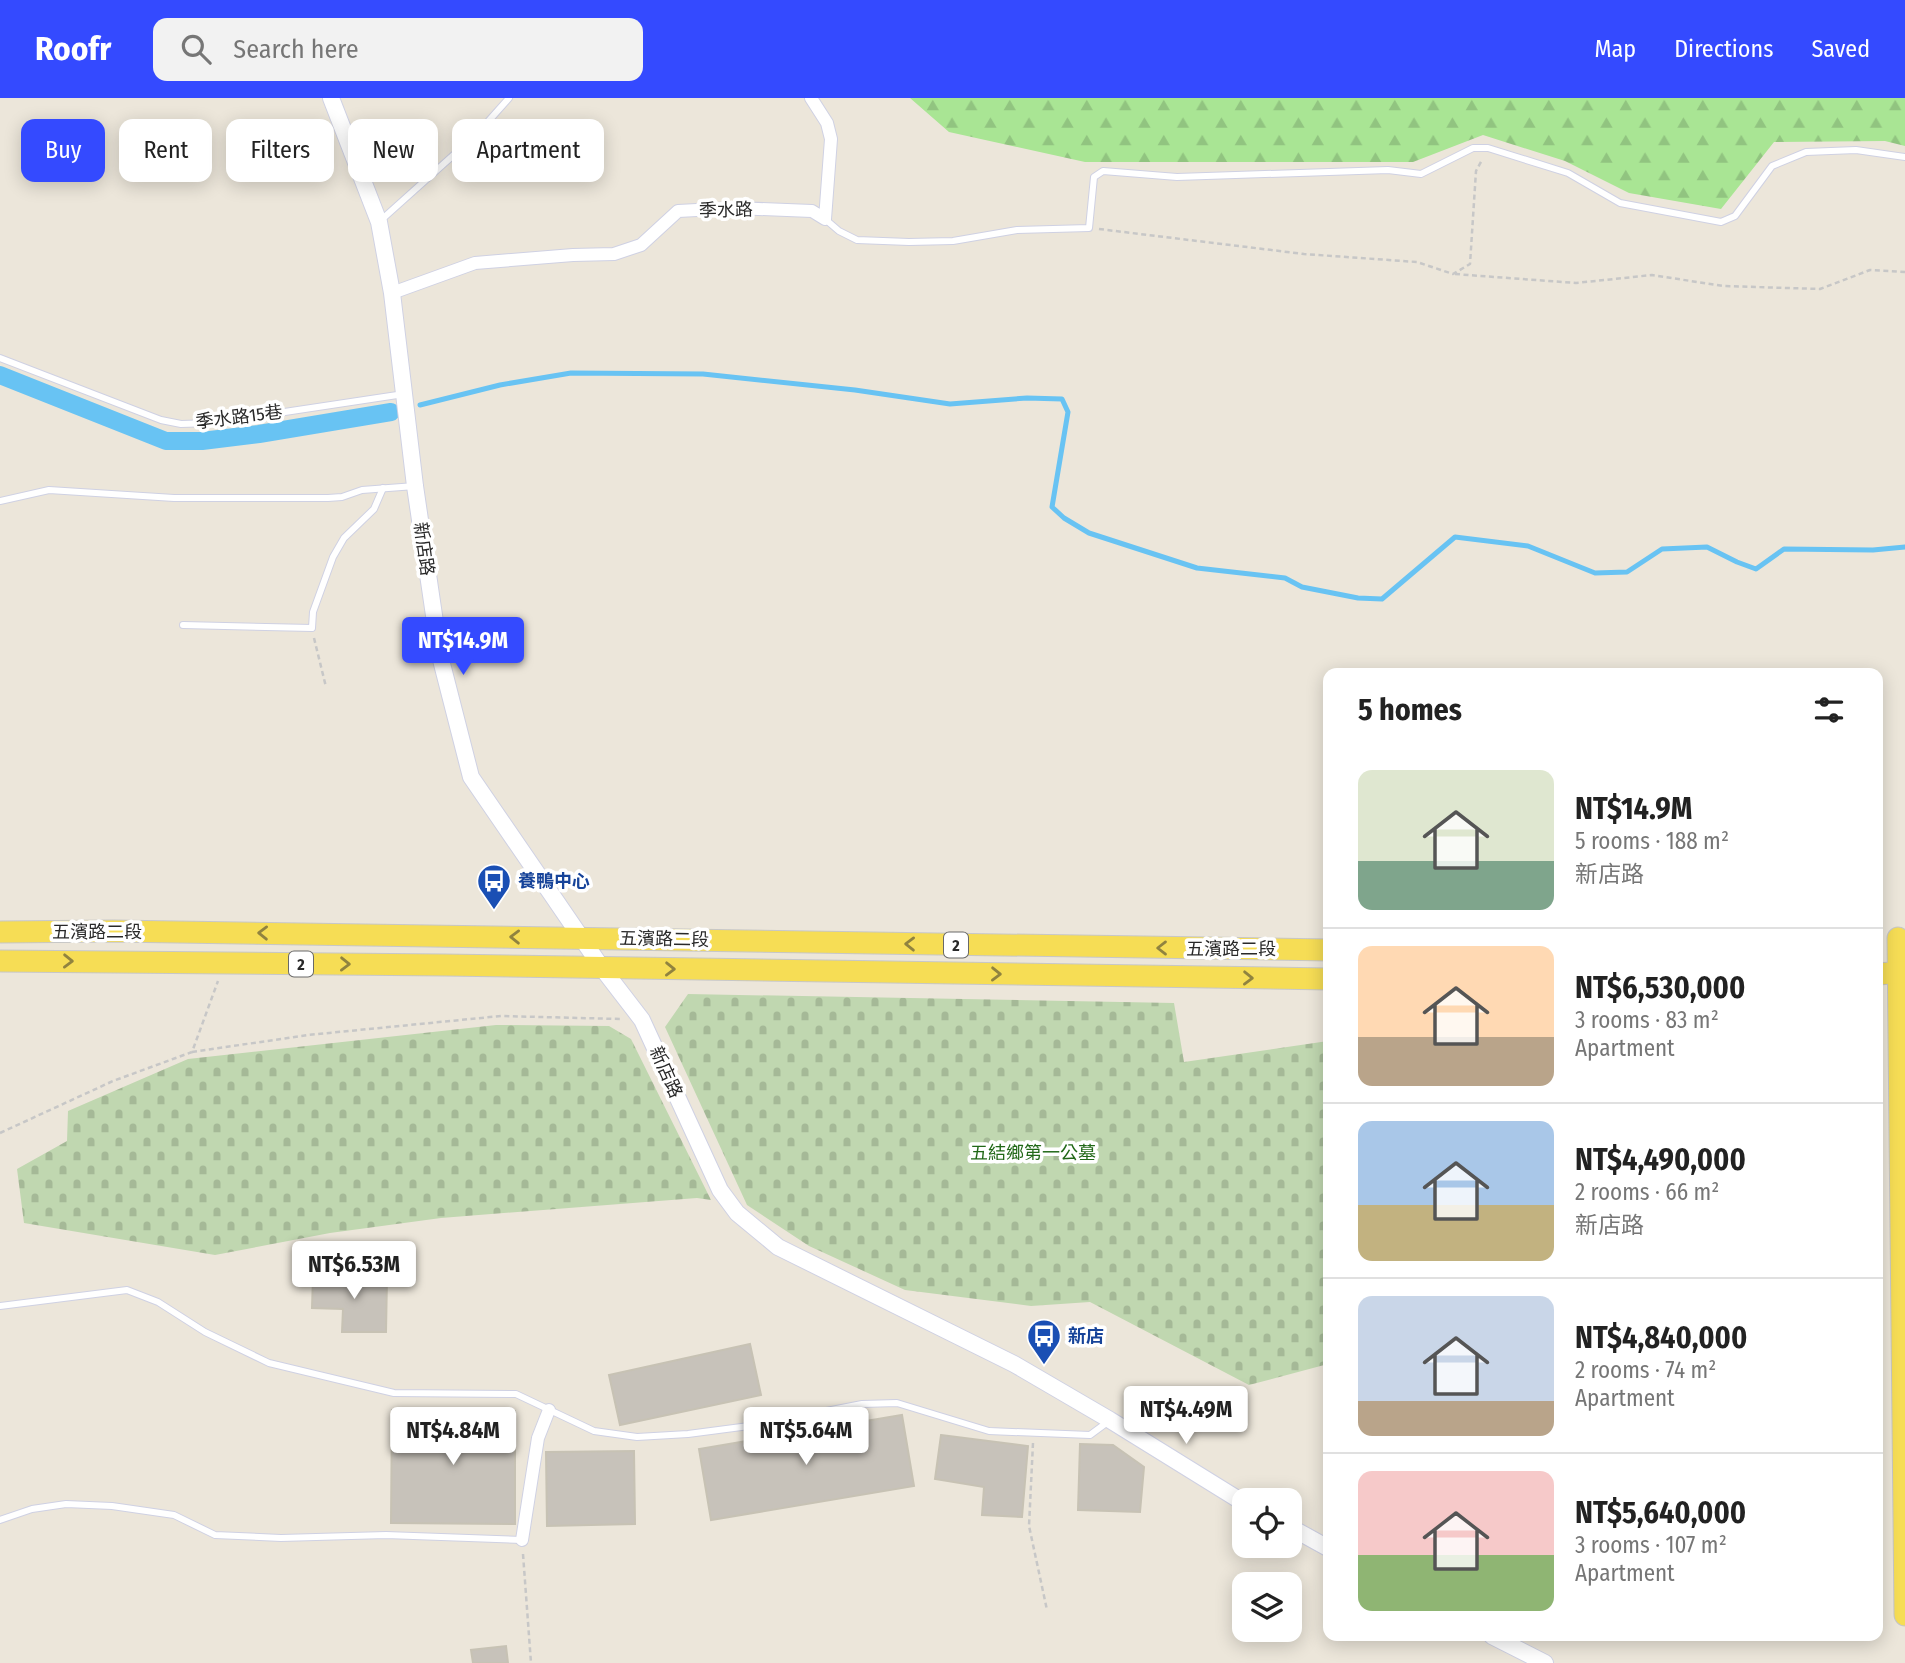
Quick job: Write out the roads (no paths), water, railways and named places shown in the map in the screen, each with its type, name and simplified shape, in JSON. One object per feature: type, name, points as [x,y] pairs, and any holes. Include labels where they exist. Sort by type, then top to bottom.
[{"type":"main road","name":"五濱路二段","points":[[0,932],[114,931],[1323,950]]},
{"type":"main road","points":[[1894,938],[1903,1126],[1905,1615]]},
{"type":"main road","name":"五濱路二段","points":[[0,961],[1323,979]]},
{"type":"street","points":[[331,98],[379,222],[392,293],[404,394]]},
{"type":"street","points":[[811,98],[827,123],[831,139],[825,219]]},
{"type":"street","name":"季水路","points":[[392,293],[475,263],[614,254],[641,245],[678,211],[735,208],[812,211],[825,219]]},
{"type":"street","name":"新店路","points":[[404,394],[440,656],[471,777],[584,938],[602,968],[642,1020],[720,1191],[737,1213],[778,1247],[1014,1364],[1232,1496]]},
{"type":"street","points":[[523,1540],[538,1438],[549,1410]]},
{"type":"street","points":[[1302,1534],[1323,1545]]},
{"type":"street","points":[[1502,1641],[1545,1663]]},
{"type":"lane","points":[[379,222],[477,134],[509,98]]},
{"type":"lane","points":[[825,219],[839,231],[857,240],[909,242],[953,241],[1017,230],[1089,228],[1094,177],[1103,171],[1177,177],[1388,170],[1421,174],[1474,148],[1488,148],[1568,173],[1620,203],[1721,222],[1735,216],[1772,166],[1806,152],[1828,149],[1856,150],[1905,157]]},
{"type":"lane","name":"季水路15巷","points":[[0,358],[161,420],[181,424],[212,423],[404,394]]},
{"type":"lane","points":[[0,501],[49,490],[174,498],[328,498],[342,497],[362,490],[415,486]]},
{"type":"lane","points":[[183,625],[312,628],[313,612],[333,557],[344,538],[374,509],[383,488]]},
{"type":"lane","points":[[0,1306],[127,1290],[158,1302],[205,1332],[269,1363],[394,1393],[516,1394],[594,1431],[637,1437],[749,1426],[862,1404],[897,1403],[989,1431],[1090,1436],[1110,1420]]},
{"type":"lane","points":[[0,1520],[32,1509],[66,1504],[112,1506],[174,1515],[215,1535],[281,1538],[386,1535],[523,1540]]},
{"type":"waterway","points":[[420,405],[500,385],[571,373],[703,374],[855,390],[950,404],[1027,398],[1062,399],[1068,412],[1052,507],[1064,518],[1089,533],[1197,568],[1285,578],[1302,587],[1358,598],[1382,599],[1455,537],[1528,546],[1595,573],[1627,572],[1662,549],[1707,547],[1756,569],[1784,549],[1873,550],[1905,547]]},
{"type":"waterway","points":[[0,375],[166,441],[202,441],[259,434],[391,412]]},
{"type":"place","name":"養鴨中心","points":[[494,911]]},
{"type":"place","name":"新店","points":[[1044,1366]]},
{"type":"park label","name":"五結鄉第一公墓","points":[[1033,1153]]}]
